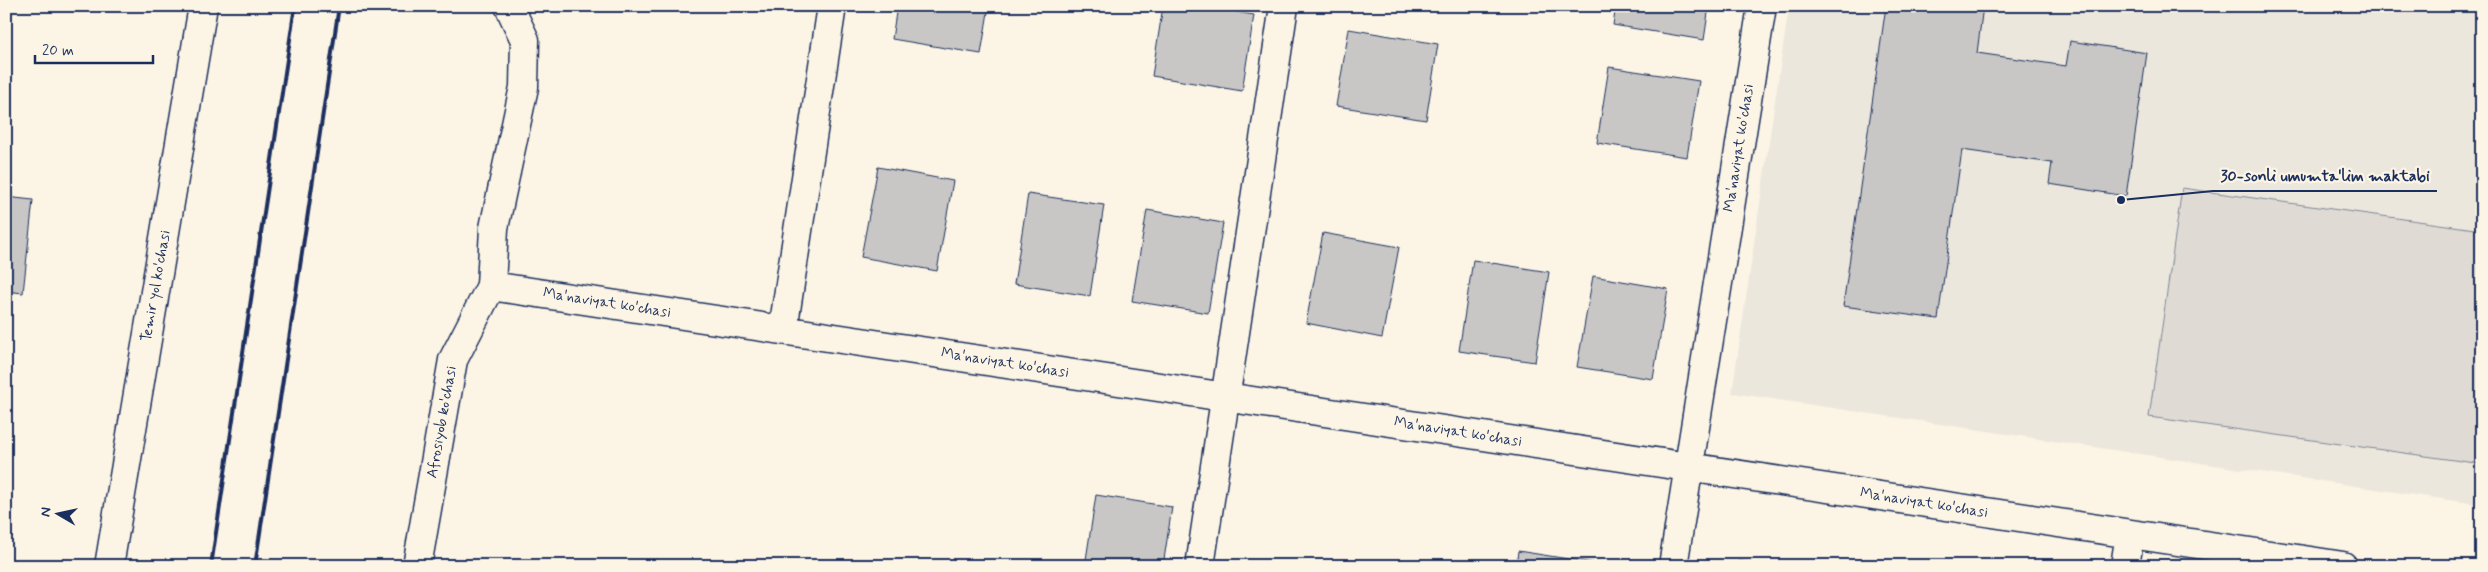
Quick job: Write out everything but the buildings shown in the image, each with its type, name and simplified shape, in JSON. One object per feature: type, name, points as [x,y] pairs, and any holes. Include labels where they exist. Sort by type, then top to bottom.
[{"type":"street","name":"Temir yol ko'chasi","points":[[109,566],[203,6]]},
{"type":"street","points":[[491,286],[494,228],[524,87],[525,40],[509,6]]},
{"type":"street","points":[[783,330],[832,6]]},
{"type":"street","points":[[1200,566],[1227,397],[1284,6]]},
{"type":"street","name":"Ma'naviyat ko'chasi","points":[[1673,566],[1762,6]]},
{"type":"street","name":"Ma'naviyat ko'chasi","points":[[491,286],[2343,566]]},
{"type":"street","name":"Afrosiyob ko'chasi","points":[[417,566],[453,360],[491,286]]},
{"type":"street","points":[[2125,566],[2130,534]]},
{"type":"shaded area","points":[[1789,6],[2482,6],[2482,505],[1732,393]]},
{"type":"shaded area","points":[[2182,188],[2482,230],[2482,464],[2149,417]]},
{"type":"railway","points":[[211,566],[295,6]]},
{"type":"railway","points":[[255,566],[339,6]]},
{"type":"place","name":"30-sonli umumta'lim maktabi","points":[[2121,200]]}]
